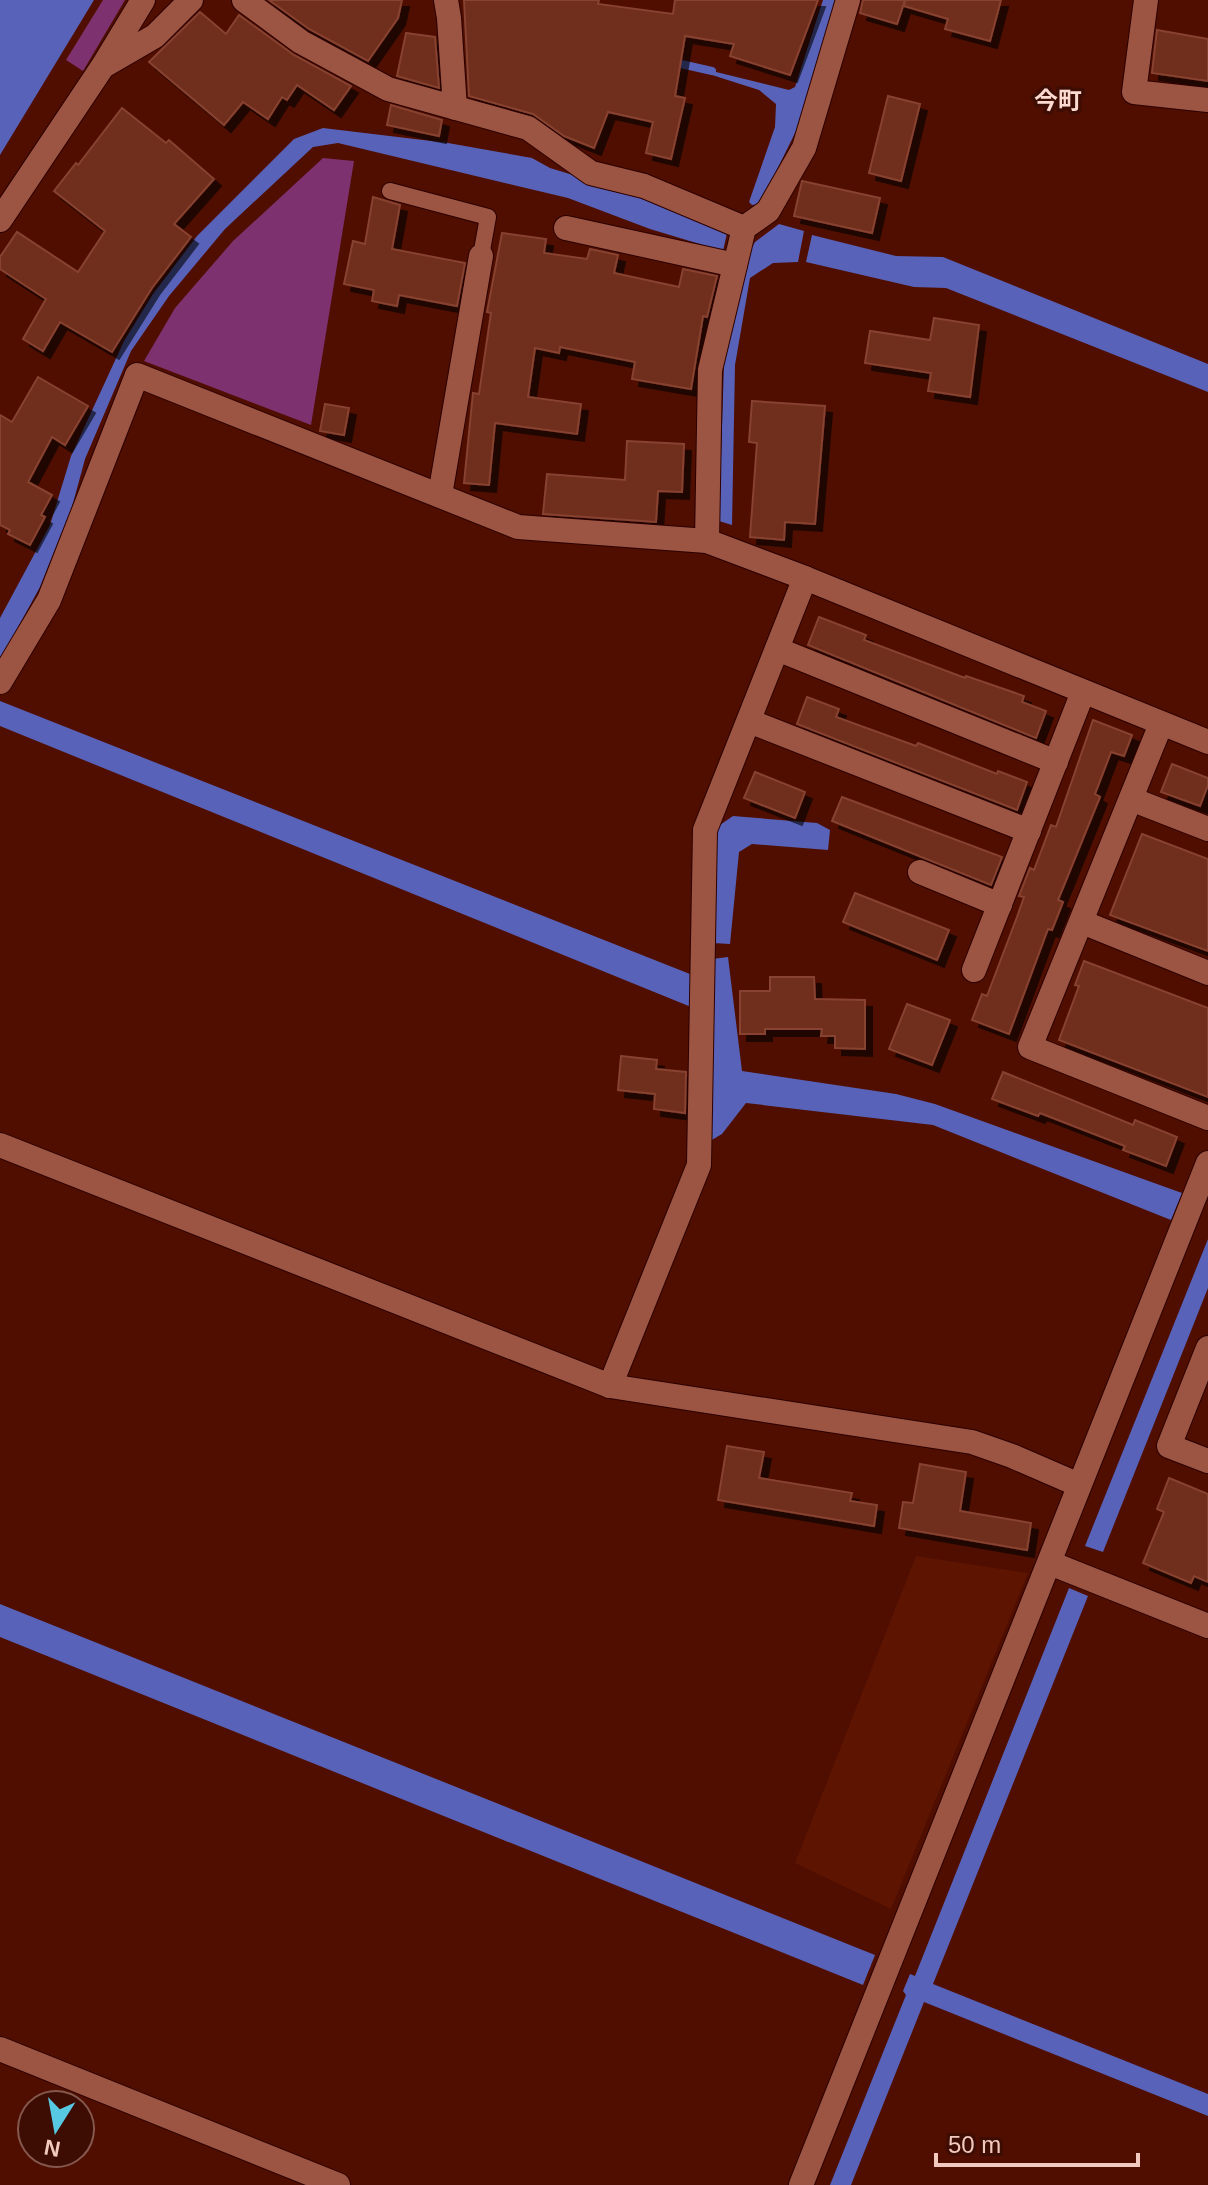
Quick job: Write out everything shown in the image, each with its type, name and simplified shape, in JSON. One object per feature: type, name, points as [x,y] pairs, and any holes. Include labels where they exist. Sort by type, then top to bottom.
[{"type":"street","points":[[0,218],[103,66],[143,0]]},
{"type":"street","points":[[103,66],[155,36],[191,0]]},
{"type":"street","points":[[244,0],[301,42],[388,89],[528,128],[591,173],[644,186],[744,228]]},
{"type":"street","points":[[446,0],[455,108]]},
{"type":"street","points":[[707,541],[710,370],[744,228],[768,211],[804,148],[848,0]]},
{"type":"street","points":[[1146,0],[1134,92],[1208,100]]},
{"type":"street","points":[[566,228],[735,265]]},
{"type":"street","points":[[440,495],[481,256]]},
{"type":"street","points":[[0,682],[49,600],[137,375],[518,527],[707,541],[1208,742]]},
{"type":"street","points":[[610,1386],[699,1165],[705,830],[805,578]]},
{"type":"street","points":[[777,649],[1056,762]]},
{"type":"street","points":[[974,970],[1083,692]]},
{"type":"street","points":[[749,721],[1029,831]]},
{"type":"street","points":[[1161,724],[1030,1047],[1208,1118]]},
{"type":"street","points":[[1131,799],[1208,829]]},
{"type":"street","points":[[920,872],[1000,905]]},
{"type":"street","points":[[1082,922],[1208,973]]},
{"type":"street","points":[[0,1145],[610,1386],[972,1442],[1079,1485]]},
{"type":"street","points":[[801,2185],[1208,1163]]},
{"type":"street","points":[[1208,1348],[1169,1446],[1208,1461]]},
{"type":"street","points":[[1050,1563],[1208,1626]]},
{"type":"street","points":[[0,2049],[338,2185]]},
{"type":"lane","points":[[390,191],[488,217],[481,256]]},
{"type":"shaded area","points":[[103,0],[125,0],[83,71],[66,60]]},
{"type":"shaded area","points":[[323,158],[354,161],[311,425],[144,361],[175,308],[233,241]]},
{"type":"shaded area","points":[[916,1556],[1028,1573],[891,1909],[795,1863]]},
{"type":"water","points":[[0,0],[94,0],[0,155]]},
{"type":"water","points":[[823,0],[838,0],[797,129],[760,204],[752,205],[749,202],[775,127],[776,104],[759,90],[712,75],[712,71],[789,90],[795,87]]},
{"type":"water","points":[[323,128],[448,143],[532,158],[550,168],[645,197],[727,233],[723,251],[650,229],[568,198],[338,143],[313,147],[225,229],[169,296],[131,351],[85,459],[72,507],[40,587],[0,660],[0,618],[50,525],[71,456],[124,341],[153,294],[197,236],[294,139]]},
{"type":"water","points":[[779,224],[804,231],[798,262],[773,263],[750,278],[735,365],[732,525],[719,521],[724,363],[751,249],[755,242]]},
{"type":"water","points":[[812,235],[896,256],[943,257],[1208,364],[1208,392],[946,288],[914,287],[806,262]]},
{"type":"water","points":[[0,701],[695,976],[712,959],[728,957],[742,1071],[896,1094],[935,1104],[1182,1193],[1171,1220],[933,1125],[746,1103],[722,1134],[710,1141],[696,1009],[0,726]]},
{"type":"water","points":[[733,816],[817,823],[830,830],[828,850],[752,844],[739,852],[730,944],[713,943],[717,827]]},
{"type":"water","points":[[1208,1239],[1208,1288],[1103,1552],[1085,1546]]},
{"type":"water","points":[[1069,1588],[1088,1596],[933,1984],[1208,2094],[1208,2116],[924,2002],[851,2185],[830,2185],[906,1995],[903,1991],[910,1974],[915,1976]]},
{"type":"water","points":[[0,1604],[875,1955],[863,1985],[0,1637]]},
{"type":"building","points":[[269,0],[402,0],[398,18],[368,61],[309,29]]},
{"type":"building","points":[[464,0],[599,0],[598,4],[673,14],[675,0],[818,0],[790,75],[730,56],[734,44],[685,36],[675,96],[685,98],[671,159],[646,153],[653,122],[608,112],[594,148],[564,136],[533,114],[469,96]]},
{"type":"building","points":[[863,0],[905,0],[897,24],[860,13]]},
{"type":"building","points":[[905,0],[1001,0],[990,41],[945,29],[948,19],[904,6]]},
{"type":"building","points":[[200,12],[226,34],[239,15],[294,55],[351,86],[334,110],[297,85],[287,100],[282,97],[268,119],[243,102],[224,125],[149,62]]},
{"type":"building","points":[[1157,30],[1208,39],[1208,81],[1152,73]]},
{"type":"building","points":[[406,33],[435,37],[439,88],[397,76]]},
{"type":"building","points":[[888,96],[920,104],[901,181],[869,173]]},
{"type":"building","points":[[391,105],[442,120],[439,136],[387,125]]},
{"type":"building","points":[[122,108],[166,143],[169,140],[214,179],[174,224],[191,237],[152,288],[112,352],[60,322],[43,351],[23,339],[46,299],[0,269],[0,257],[17,232],[78,272],[105,231],[54,191]]},
{"type":"building","points":[[802,181],[880,198],[872,233],[794,216]]},
{"type":"building","points":[[373,197],[400,205],[392,249],[465,263],[457,306],[399,295],[397,306],[372,301],[374,290],[344,284],[353,241],[365,244]]},
{"type":"building","points":[[502,233],[546,239],[544,253],[587,259],[590,249],[618,255],[614,273],[679,287],[683,269],[717,276],[707,317],[703,316],[691,389],[632,379],[635,362],[560,347],[559,353],[535,348],[528,397],[581,404],[577,434],[495,423],[489,485],[464,483],[473,393],[479,394],[491,313],[487,312]]},
{"type":"building","points":[[934,318],[979,325],[970,397],[928,391],[931,373],[865,363],[870,331],[930,340]]},
{"type":"building","points":[[38,377],[88,406],[65,445],[52,437],[28,482],[52,495],[41,515],[45,517],[30,545],[8,534],[10,530],[0,525],[0,415],[12,422]]},
{"type":"building","points":[[752,401],[825,406],[815,524],[785,522],[784,540],[750,537],[757,443],[749,442]]},
{"type":"building","points":[[325,404],[349,408],[344,435],[320,431]]},
{"type":"building","points":[[627,441],[684,444],[682,492],[658,491],[656,522],[543,514],[547,474],[625,480]]},
{"type":"building","points":[[819,617],[866,635],[864,640],[965,678],[1024,696],[1022,702],[1046,711],[1036,738],[808,645]]},
{"type":"building","points":[[807,697],[839,709],[836,717],[1027,782],[1017,810],[797,724]]},
{"type":"building","points":[[1093,720],[1132,735],[1124,756],[1111,752],[1095,794],[1100,797],[1058,900],[1063,902],[1052,930],[1048,929],[1009,1034],[972,1020],[982,994],[987,996],[1024,897],[1019,896],[1030,868],[1034,870],[1051,825],[1056,827]]},
{"type":"building","points":[[1172,764],[1208,778],[1200,806],[1161,792]]},
{"type":"building","points":[[755,772],[805,792],[795,818],[744,798]]},
{"type":"building","points":[[842,797],[1002,857],[991,885],[832,821]]},
{"type":"building","points":[[1142,834],[1208,859],[1208,951],[1110,915]]},
{"type":"building","points":[[855,893],[949,930],[937,960],[843,922]]},
{"type":"building","points":[[1084,961],[1208,1008],[1208,1097],[1059,1040],[1079,986],[1075,985]]},
{"type":"building","points":[[770,977],[814,977],[815,999],[865,1000],[865,1049],[835,1048],[835,1036],[821,1036],[822,1029],[765,1029],[765,1034],[740,1034],[740,991],[770,991]]},
{"type":"building","points":[[907,1004],[950,1020],[932,1065],[889,1049]]},
{"type":"building","points":[[621,1056],[657,1060],[656,1069],[686,1072],[685,1113],[654,1109],[655,1094],[618,1090]]},
{"type":"building","points":[[1003,1072],[1133,1125],[1135,1120],[1177,1137],[1166,1166],[1123,1150],[1125,1146],[1040,1113],[1038,1116],[992,1099]]},
{"type":"building","points":[[727,1446],[764,1452],[759,1478],[852,1493],[850,1501],[877,1505],[874,1526],[718,1500]]},
{"type":"building","points":[[920,1464],[966,1472],[960,1511],[1031,1523],[1027,1550],[899,1528],[903,1502],[913,1503]]},
{"type":"building","points":[[1169,1478],[1208,1494],[1208,1582],[1194,1576],[1191,1583],[1143,1563],[1164,1512],[1157,1509]]},
{"type":"waterway","points":[[672,62],[712,71]]},
{"type":"district","name":"今町","points":[[1058,101]]}]
